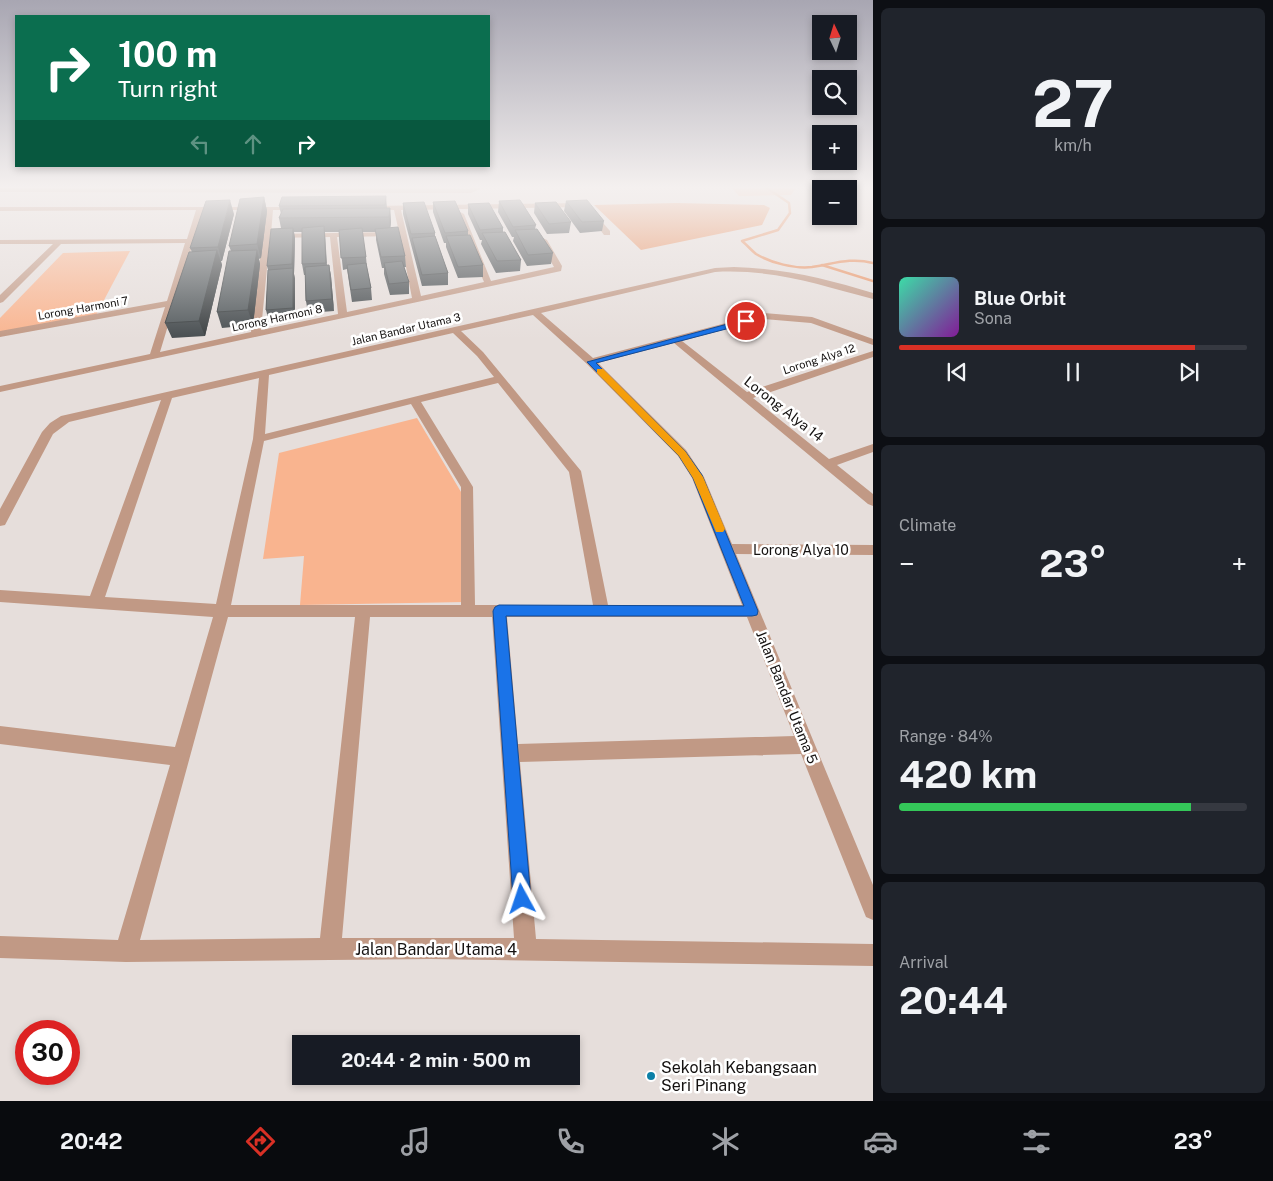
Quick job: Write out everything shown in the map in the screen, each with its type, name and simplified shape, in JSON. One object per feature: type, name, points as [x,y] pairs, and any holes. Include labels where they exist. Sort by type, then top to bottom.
[{"type":"street","points":[[154,356],[191,237]]},
{"type":"street","points":[[256,333],[267,237]]},
{"type":"street","points":[[333,237],[343,315]]},
{"type":"street","points":[[404,237],[417,299]]},
{"type":"street","points":[[470,237],[490,285]]},
{"type":"street","name":"Lorong Harmoni 8","points":[[0,389],[558,269],[540,237]]},
{"type":"street","points":[[0,242],[190,241]]},
{"type":"street","points":[[0,300],[59,242]]},
{"type":"street","name":"Jalan Bandar Utama 3","points":[[0,521],[48,432],[65,419],[715,270],[732,268],[833,282],[873,296]]},
{"type":"street","name":"Lorong Harmoni 7","points":[[0,334],[170,303]]},
{"type":"street","name":"Jalan Bandar Utama 5","points":[[535,312],[591,362],[682,453],[698,477],[873,910]]},
{"type":"street","points":[[591,362],[677,341],[764,316],[812,320],[873,342]]},
{"type":"street","points":[[455,330],[480,354],[575,471],[602,611]]},
{"type":"street","name":"Lorong Alya 14","points":[[677,341],[829,463],[873,501]]},
{"type":"street","name":"Lorong Alya 12","points":[[744,396],[873,354]]},
{"type":"street","points":[[126,951],[222,611],[258,439],[263,405],[264,374]]},
{"type":"street","points":[[258,439],[500,379]]},
{"type":"street","points":[[96,602],[168,395]]},
{"type":"street","points":[[414,400],[467,486],[468,611]]},
{"type":"street","points":[[829,463],[873,448]]},
{"type":"street","name":"Lorong Alya 10","points":[[728,549],[873,550]]},
{"type":"street","points":[[0,596],[222,611],[752,611]]},
{"type":"street","points":[[330,948],[363,611]]},
{"type":"street","points":[[499,611],[526,949]]},
{"type":"street","points":[[0,735],[180,757]]},
{"type":"street","points":[[510,753],[806,745]]},
{"type":"street","name":"Jalan Bandar Utama 4","points":[[0,947],[126,951],[330,948],[526,949],[873,955]]},
{"type":"shaded area","points":[[628,237],[702,237],[641,250]]},
{"type":"shaded area","points":[[130,251],[95,317],[0,335],[0,318],[63,253]]},
{"type":"shaded area","points":[[417,418],[464,497],[466,602],[300,605],[304,556],[263,559],[279,453]]},
{"type":"building","points":[[194,237],[220,237],[218,247],[190,248]]},
{"type":"building","points":[[231,237],[258,237],[257,244],[229,246]]},
{"type":"building","points":[[270,237],[293,237],[292,264],[267,266]]},
{"type":"building","points":[[302,237],[325,237],[326,263],[302,264]]},
{"type":"building","points":[[340,237],[363,237],[366,257],[341,258]]},
{"type":"building","points":[[377,237],[401,237],[405,256],[381,257]]},
{"type":"building","points":[[435,237],[448,273],[422,275],[412,238]]},
{"type":"building","points":[[447,237],[471,237],[483,265],[458,267]]},
{"type":"building","points":[[484,237],[508,237],[521,260],[497,261]]},
{"type":"building","points":[[519,237],[543,237],[553,253],[528,255]]},
{"type":"building","points":[[217,250],[199,321],[165,323],[189,252]]},
{"type":"building","points":[[257,250],[248,310],[217,312],[229,251]]},
{"type":"building","points":[[402,261],[409,282],[389,284],[384,263]]},
{"type":"building","points":[[366,263],[371,288],[351,290],[347,265]]},
{"type":"building","points":[[329,265],[332,299],[306,301],[305,267]]},
{"type":"building","points":[[293,268],[293,308],[266,310],[268,270]]},
{"type":"waterway","points":[[754,237],[742,241],[756,254],[776,263],[798,267],[823,265]]},
{"type":"waterway","points":[[823,265],[850,261],[873,263]]},
{"type":"waterway","points":[[823,265],[873,281]]},
{"type":"slow traffic","points":[[600,371],[682,453],[698,477],[720,529]]},
{"type":"place","name":"Sekolah Kebangsaan Seri Pinang","points":[[651,1076]]},
{"type":"route","points":[[522,899],[499,611],[752,611],[698,477],[682,453],[591,362],[677,341],[746,321]]}]
